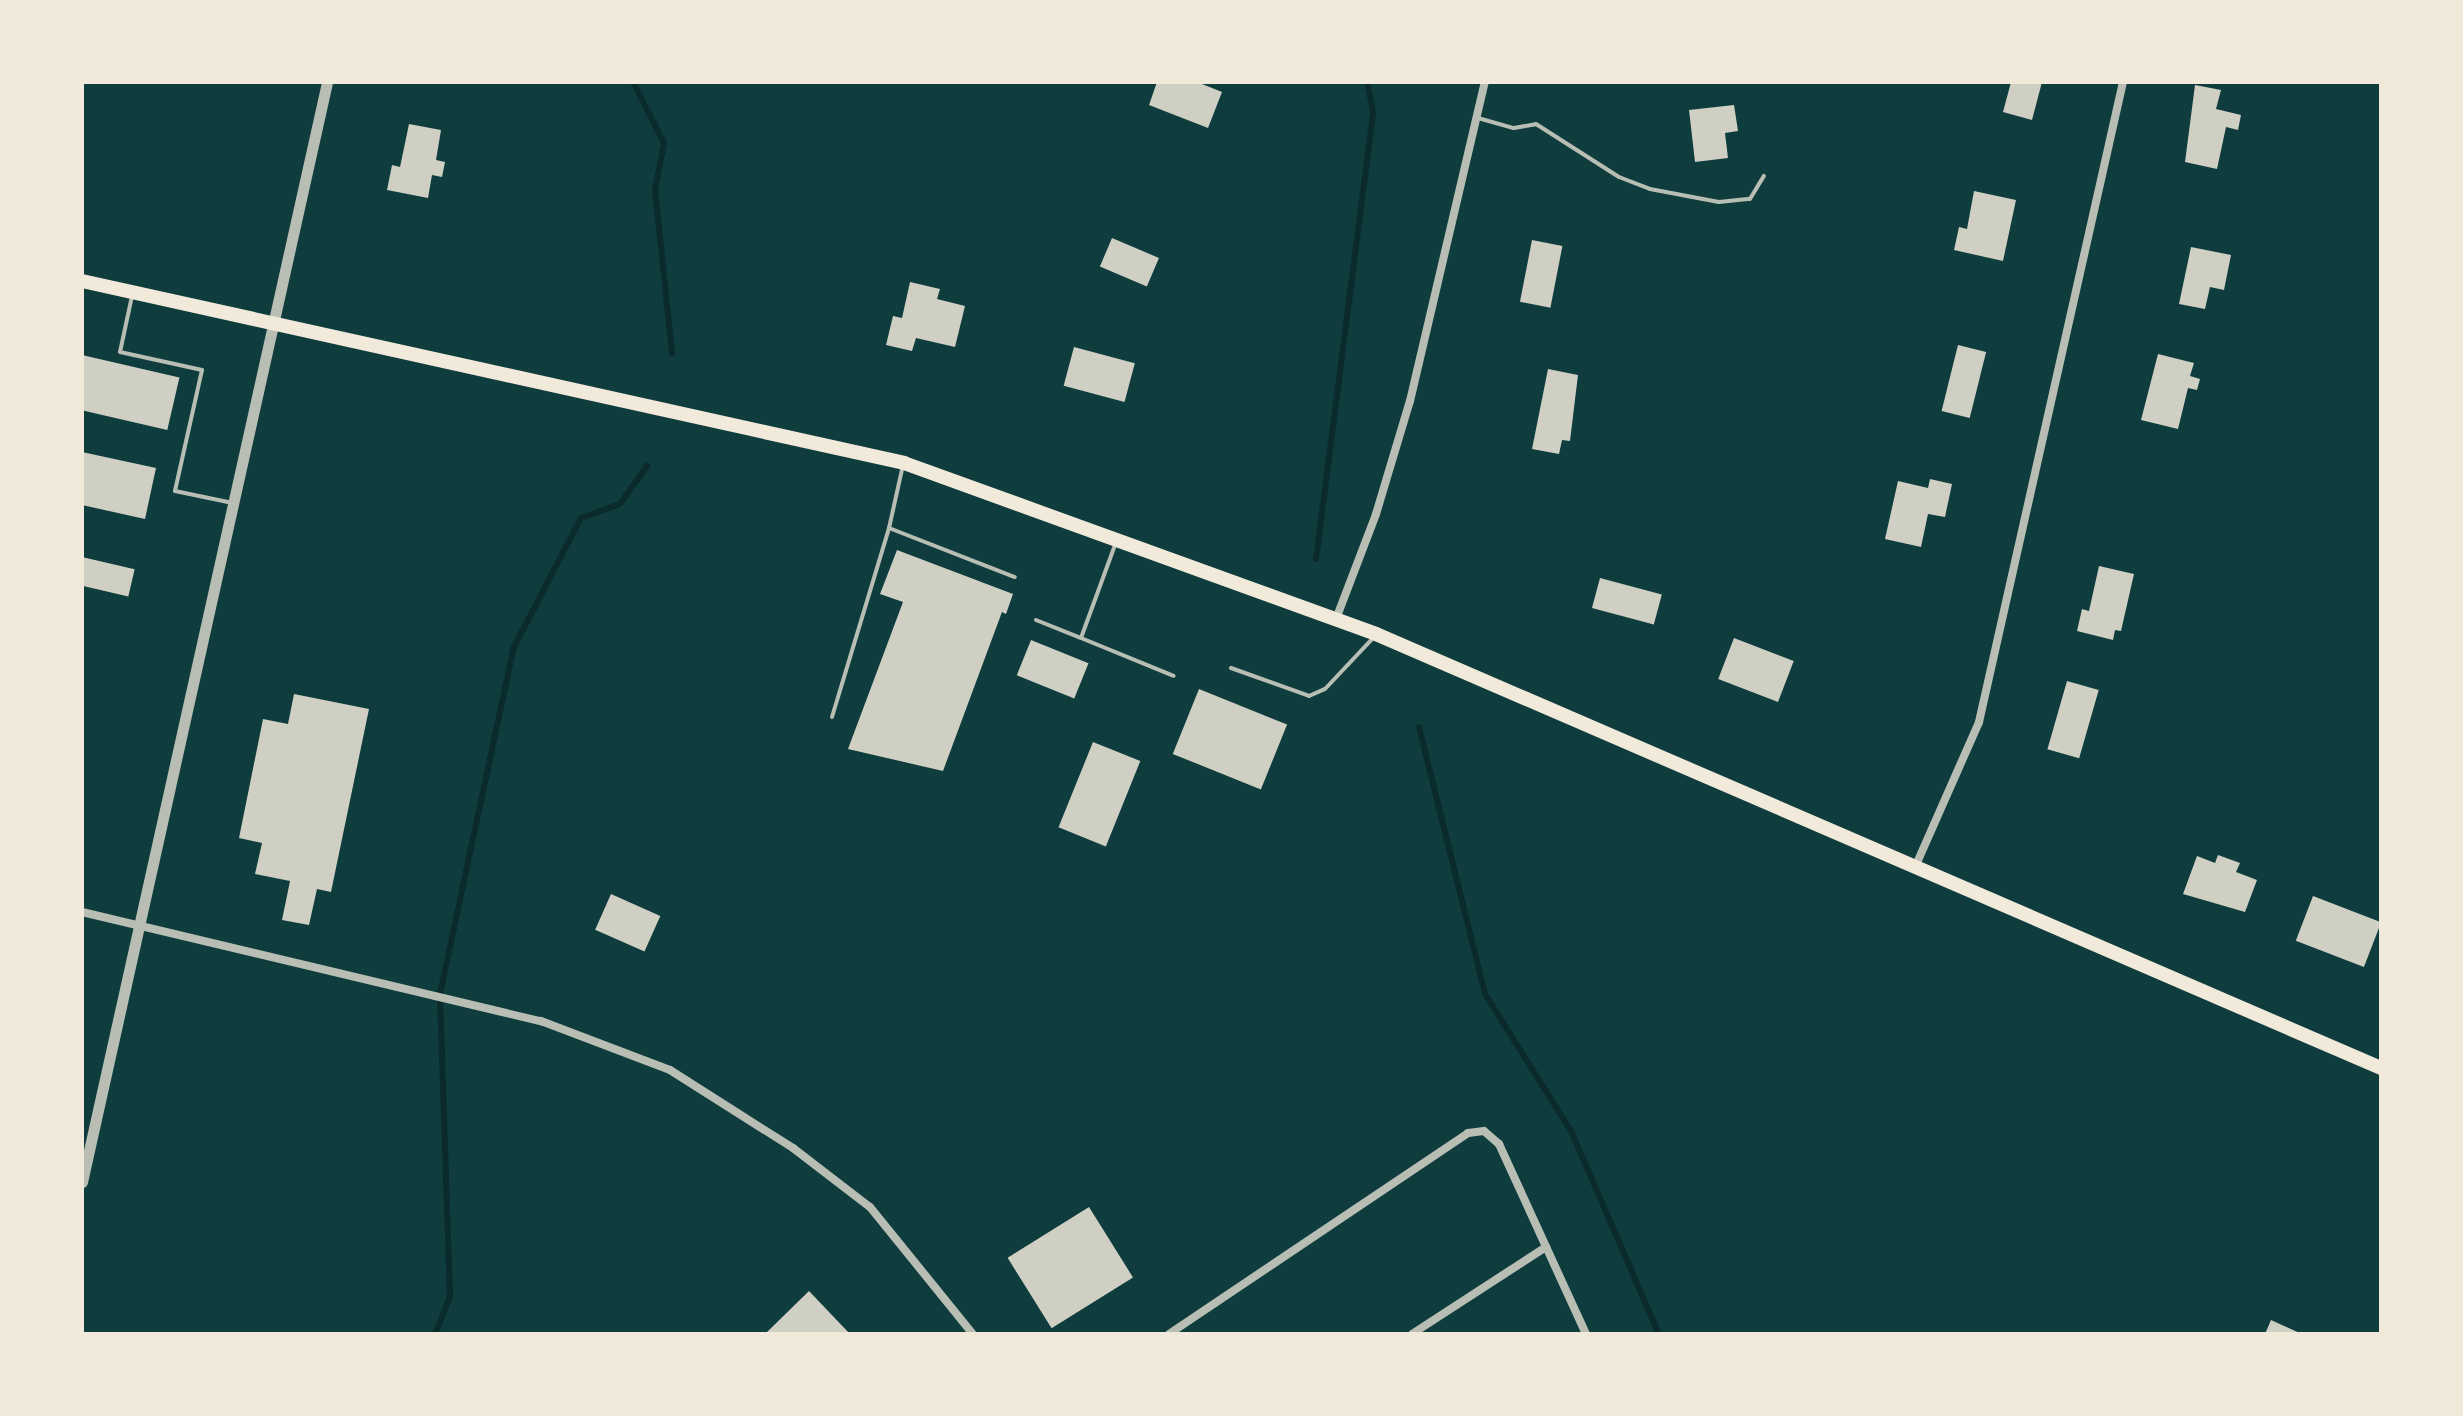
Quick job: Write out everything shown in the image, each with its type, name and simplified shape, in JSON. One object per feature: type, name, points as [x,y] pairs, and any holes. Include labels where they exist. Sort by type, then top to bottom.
[{"type":"main road","points":[[82,281],[904,463],[1376,634],[1670,764],[1916,865],[2381,1068]]},
{"type":"street","points":[[82,1182],[327,82]]},
{"type":"street","points":[[1336,619],[1376,514],[1410,401],[1485,82]]},
{"type":"street","points":[[1916,865],[1979,722],[2123,82]]},
{"type":"street","points":[[82,912],[541,1021],[670,1070],[793,1148],[870,1207],[973,1334]]},
{"type":"street","points":[[1169,1334],[1468,1133],[1484,1131],[1499,1144],[1586,1334]]},
{"type":"street","points":[[1412,1334],[1546,1247]]},
{"type":"lane","points":[[1476,117],[1514,128],[1536,124],[1619,177],[1650,189],[1734,201],[1750,199],[1764,176]]},
{"type":"lane","points":[[132,293],[120,352],[202,370],[175,491],[235,503]]},
{"type":"lane","points":[[832,717],[889,528],[904,463]]},
{"type":"lane","points":[[889,528],[1015,577]]},
{"type":"lane","points":[[1081,638],[1117,539]]},
{"type":"lane","points":[[1036,620],[1174,676]]},
{"type":"lane","points":[[1231,668],[1309,696],[1333,682],[1376,634]]},
{"type":"building","points":[[1157,82],[1197,82],[1222,92],[1208,128],[1149,105]]},
{"type":"building","points":[[2011,82],[2042,82],[2032,120],[2003,112]]},
{"type":"building","points":[[2195,85],[2221,90],[2216,109],[2241,115],[2238,130],[2226,127],[2217,169],[2185,162]]},
{"type":"building","points":[[1734,105],[1738,131],[1725,133],[1728,158],[1695,162],[1689,110]]},
{"type":"building","points":[[409,124],[441,130],[436,160],[445,162],[442,177],[432,175],[428,198],[387,190],[392,165],[400,167]]},
{"type":"building","points":[[1974,191],[2016,200],[2003,261],[1954,250],[1959,227],[1967,229]]},
{"type":"building","points":[[1112,238],[1159,258],[1147,286],[1100,267]]},
{"type":"building","points":[[1532,240],[1562,246],[1550,308],[1520,302]]},
{"type":"building","points":[[2191,247],[2231,255],[2224,290],[2210,287],[2205,309],[2179,304]]},
{"type":"building","points":[[910,282],[940,289],[937,299],[965,306],[955,347],[916,338],[912,351],[886,345],[893,316],[902,318]]},
{"type":"building","points":[[1958,345],[1986,352],[1970,418],[1942,411]]},
{"type":"building","points":[[1074,347],[1135,363],[1125,402],[1064,386]]},
{"type":"building","points":[[2158,354],[2194,363],[2190,376],[2200,379],[2197,390],[2188,388],[2178,429],[2141,420]]},
{"type":"building","points":[[82,355],[179,377],[167,430],[82,410]]},
{"type":"building","points":[[1548,369],[1578,375],[1570,441],[1562,440],[1559,454],[1532,449]]},
{"type":"building","points":[[82,452],[156,468],[145,519],[82,505]]},
{"type":"building","points":[[1930,479],[1952,484],[1945,517],[1928,514],[1921,547],[1885,539],[1898,481],[1928,488]]},
{"type":"building","points":[[897,550],[1013,594],[1006,614],[1002,612],[943,771],[848,749],[903,602],[880,594]]},
{"type":"building","points":[[82,557],[135,569],[128,596],[82,586]]},
{"type":"building","points":[[2099,566],[2134,574],[2121,631],[2115,630],[2113,640],[2077,631],[2082,609],[2089,611]]},
{"type":"building","points":[[1600,578],[1662,595],[1654,625],[1592,608]]},
{"type":"building","points":[[1734,638],[1794,661],[1778,702],[1718,679]]},
{"type":"building","points":[[1031,640],[1088,663],[1074,698],[1017,675]]},
{"type":"building","points":[[2067,681],[2099,690],[2079,758],[2047,749]]},
{"type":"building","points":[[1199,689],[1287,725],[1261,789],[1173,754]]},
{"type":"building","points":[[294,694],[369,709],[331,892],[317,889],[309,925],[282,920],[290,881],[255,874],[262,843],[239,838],[263,719],[288,724]]},
{"type":"building","points":[[1093,742],[1140,761],[1106,846],[1059,827]]},
{"type":"building","points":[[2218,855],[2240,863],[2236,872],[2257,880],[2245,912],[2183,894],[2197,856],[2215,863]]},
{"type":"building","points":[[611,894],[660,916],[644,952],[595,930]]},
{"type":"building","points":[[2313,896],[2381,922],[2364,967],[2296,941]]},
{"type":"building","points":[[1089,1207],[1133,1277],[1052,1328],[1008,1258]]},
{"type":"building","points":[[809,1291],[850,1334],[765,1334]]},
{"type":"building","points":[[2271,1320],[2302,1334],[2265,1334]]},
{"type":"waterway","points":[[633,82],[664,143],[655,190],[672,353]]},
{"type":"waterway","points":[[1316,559],[1373,112],[1367,82]]},
{"type":"waterway","points":[[435,1334],[450,1297],[440,994],[514,647],[581,518],[620,504],[647,466]]},
{"type":"waterway","points":[[1419,727],[1485,994],[1571,1131],[1659,1334]]}]
